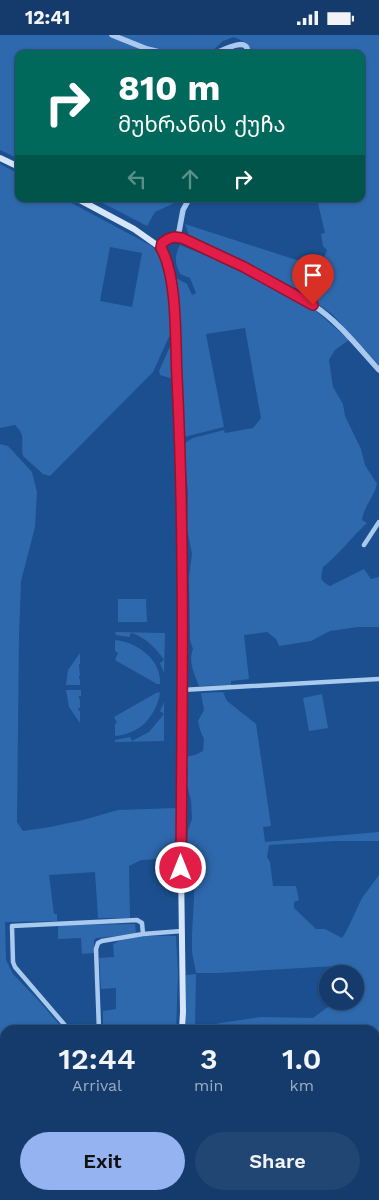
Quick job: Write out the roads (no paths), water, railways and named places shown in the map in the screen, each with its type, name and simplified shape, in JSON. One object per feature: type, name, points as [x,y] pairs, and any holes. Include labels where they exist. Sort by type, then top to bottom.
[{"type":"main road","points":[[0,157],[15,165]]},
{"type":"main road","points":[[84,202],[134,229],[161,248],[166,258],[173,297],[182,513],[182,1025]]},
{"type":"street","points":[[112,35],[151,50]]},
{"type":"street","points":[[223,50],[232,43],[240,40],[245,43],[247,50]]},
{"type":"street","points":[[178,237],[183,210],[187,202]]},
{"type":"street","points":[[161,248],[162,243],[168,239],[178,237],[244,267],[313,305],[351,339],[379,370]]},
{"type":"street","points":[[364,545],[379,522]]},
{"type":"street","points":[[182,690],[379,679]]},
{"type":"street","points":[[65,1025],[15,967],[13,962],[12,926],[137,920],[142,923],[143,934]]},
{"type":"street","points":[[99,1025],[96,949],[98,943],[143,934],[182,931]]}]
